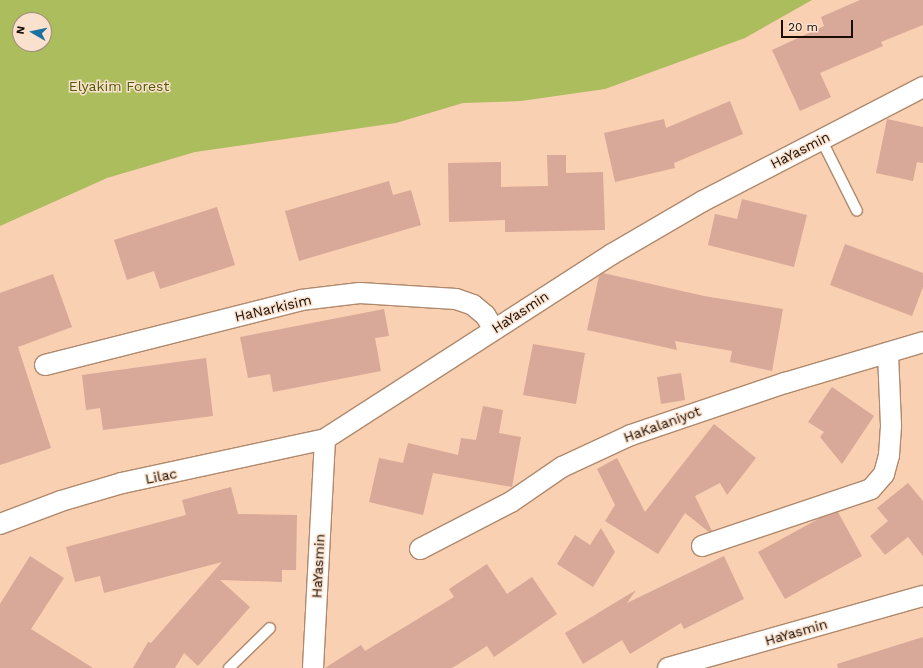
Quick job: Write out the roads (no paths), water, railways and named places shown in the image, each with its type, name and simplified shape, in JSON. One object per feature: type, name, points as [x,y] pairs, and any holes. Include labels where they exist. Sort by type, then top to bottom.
[{"type":"street","name":"HaYasmin","points":[[313,668],[325,439],[612,254],[696,205],[923,86]]},
{"type":"street","name":"HaNarkisim","points":[[45,365],[301,300],[360,293],[456,299],[473,305],[485,315],[494,329]]},
{"type":"street","name":"HaKalaniyot","points":[[420,549],[511,502],[562,467],[631,435],[736,398],[923,342]]},
{"type":"street","points":[[702,546],[871,489],[884,474],[889,455],[891,426],[888,353]]},
{"type":"street","name":"Lilac","points":[[0,524],[61,501],[122,483],[325,439]]},
{"type":"street","name":"HaYasmin","points":[[668,668],[923,596]]},
{"type":"lane","points":[[821,139],[857,210]]},
{"type":"lane","points":[[229,668],[270,628]]},
{"type":"park label","name":"Elyakim Forest","points":[[119,86]]}]
